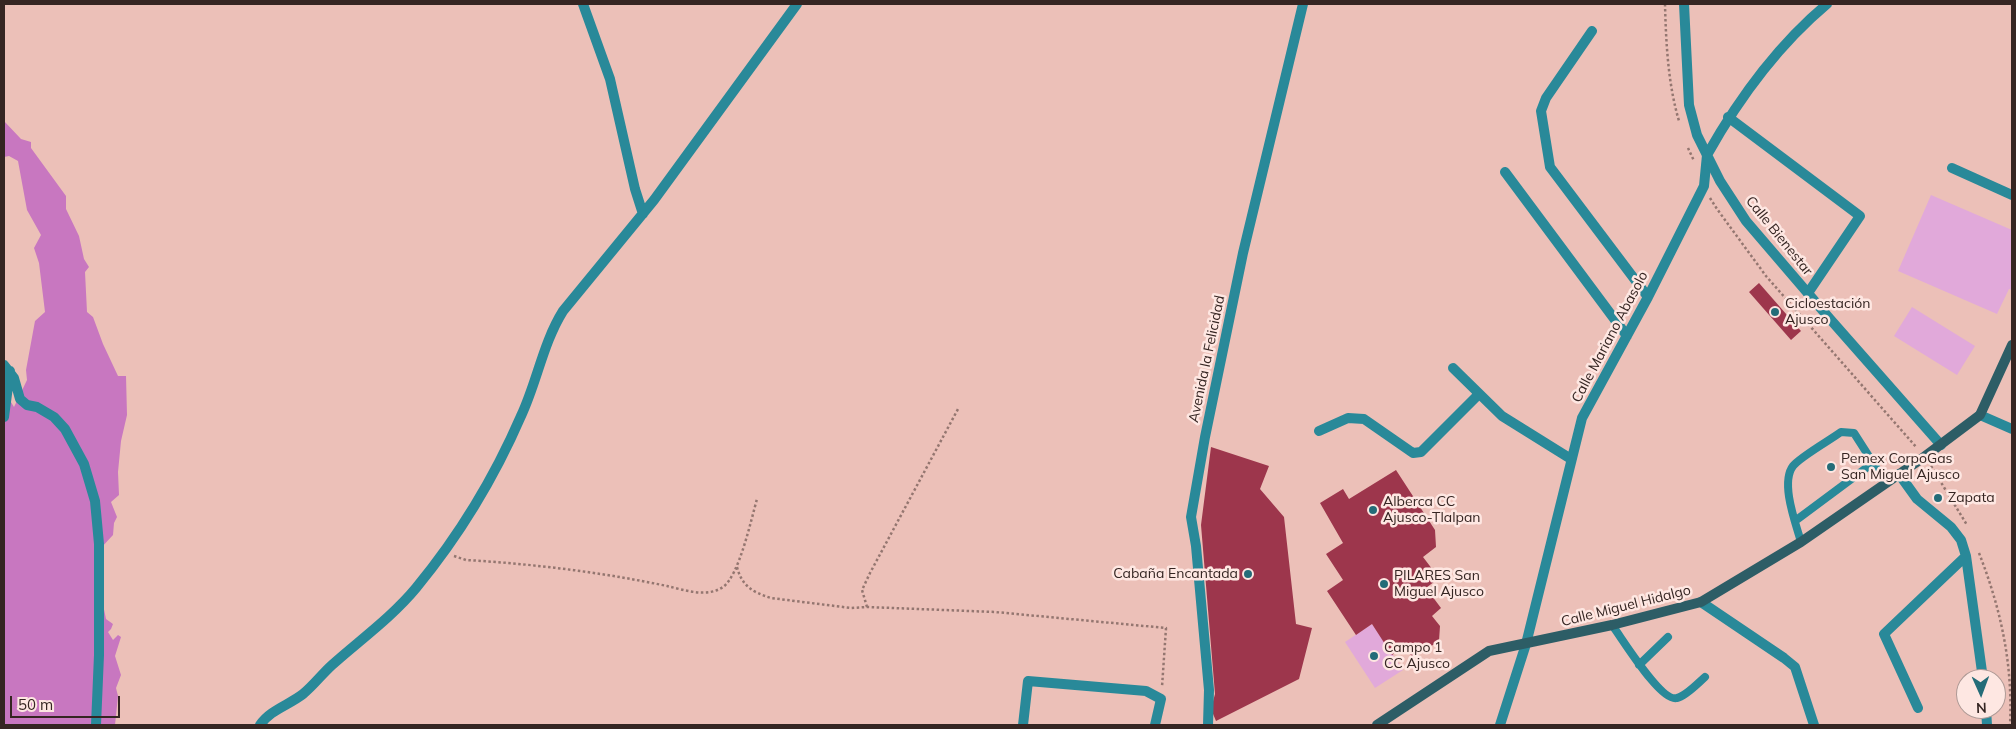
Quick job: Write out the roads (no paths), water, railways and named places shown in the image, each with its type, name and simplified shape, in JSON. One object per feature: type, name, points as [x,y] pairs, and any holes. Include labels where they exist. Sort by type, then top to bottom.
[{"type":"main road","name":"Calle Miguel Hidalgo","points":[[1377,725],[1489,651],[1526,644],[1700,602],[1801,542],[1980,416],[2012,345]]},
{"type":"street","points":[[582,4],[610,79],[635,189],[643,214]]},
{"type":"street","points":[[260,725],[281,707],[303,694],[331,666],[376,627],[415,589],[443,553],[477,502],[522,416],[554,325],[563,311],[643,214],[797,4]]},
{"type":"street","name":"Avenida la Felicidad","points":[[1208,725],[1209,690],[1196,546],[1191,517],[1205,437],[1243,253],[1303,4]]},
{"type":"street","name":"Calle Bienestar","points":[[1684,4],[1689,104],[1697,135],[1720,181],[1746,220],[1941,445]]},
{"type":"street","name":"Calle Mariano Abasolo","points":[[1500,725],[1526,644],[1582,418],[1648,297],[1704,186],[1708,155],[1728,116],[1777,52],[1827,4]]},
{"type":"street","points":[[1592,31],[1546,98],[1541,111],[1550,167],[1648,297]]},
{"type":"street","points":[[1728,116],[1860,216],[1808,293]]},
{"type":"street","points":[[1952,168],[2012,195]]},
{"type":"street","points":[[1505,172],[1627,336]]},
{"type":"street","points":[[4,417],[7,368]]},
{"type":"street","points":[[7,368],[16,384],[20,399],[27,405],[37,407],[54,417],[65,430],[84,464],[95,501],[99,563],[99,655],[96,725]]},
{"type":"street","points":[[1453,368],[1502,416],[1572,459]]},
{"type":"street","points":[[1319,432],[1348,418],[1364,419],[1413,453],[1421,452],[1479,394]]},
{"type":"street","points":[[1980,416],[2012,428]]},
{"type":"street","points":[[1899,474],[1917,498],[1951,527],[1961,540],[1966,556],[1982,669]]},
{"type":"street","points":[[1918,708],[1884,634],[1966,556]]},
{"type":"street","points":[[1700,602],[1795,667],[1814,725]]},
{"type":"street","points":[[1023,725],[1028,680],[1146,691],[1161,699],[1155,725]]},
{"type":"lane","points":[[1801,542],[1788,488],[1789,474],[1794,466],[1841,432],[1854,433],[1886,483]]},
{"type":"lane","points":[[1795,520],[1873,463]]},
{"type":"lane","points":[[1612,624],[1639,664],[1668,698],[1675,699],[1682,696],[1704,677]]},
{"type":"lane","points":[[1639,664],[1668,637]]},
{"type":"place","name":"Cicloestación Ajusco","points":[[1775,312]]},
{"type":"place","name":"Pemex CorpoGas San Miguel Ajusco","points":[[1831,467]]},
{"type":"place","name":"Zapata","points":[[1938,498]]},
{"type":"place","name":"Alberca CC Ajusco-Tlalpan","points":[[1373,510]]},
{"type":"place","name":"Cabaña Encantada","points":[[1248,574]]},
{"type":"place","name":"PILARES San Miguel Ajusco","points":[[1384,584]]},
{"type":"place","name":"Campo 1 CC Ajusco","points":[[1374,656]]}]
